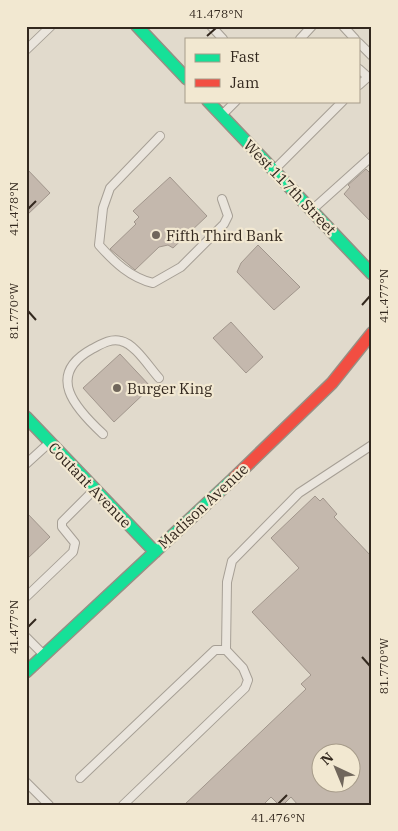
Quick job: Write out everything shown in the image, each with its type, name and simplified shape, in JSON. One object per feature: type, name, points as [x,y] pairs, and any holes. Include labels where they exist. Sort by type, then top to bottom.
[{"type":"main road","points":[[137,26],[148,33],[185,77]]},
{"type":"main road","name":"West 117th Street","points":[[209,102],[372,274]]},
{"type":"main road","name":"Madison Avenue","points":[[26,672],[332,383],[372,333]]},
{"type":"main road","name":"Coutant Avenue","points":[[26,417],[155,552]]},
{"type":"lane","points":[[26,50],[51,26]]},
{"type":"lane","points":[[211,26],[221,38]]},
{"type":"lane","points":[[301,38],[312,26]]},
{"type":"lane","points":[[343,26],[354,38]]},
{"type":"lane","points":[[360,44],[372,56]]},
{"type":"lane","points":[[360,70],[368,76],[360,84]]},
{"type":"lane","points":[[222,116],[235,102]]},
{"type":"lane","points":[[273,170],[342,102]]},
{"type":"lane","points":[[160,136],[110,188],[103,208],[99,245],[132,275],[140,280],[153,283],[181,267],[224,224],[228,216],[222,199]]},
{"type":"lane","points":[[312,211],[372,156]]},
{"type":"lane","points":[[103,434],[86,418],[68,392],[66,382],[68,373],[79,358],[104,343],[112,340],[122,341],[132,348],[159,378]]},
{"type":"lane","points":[[26,464],[50,443]]},
{"type":"lane","points":[[123,805],[245,688],[248,680],[243,668],[226,650],[227,582],[232,561],[299,494],[372,444]]},
{"type":"lane","points":[[26,597],[73,552],[74,543],[62,527],[62,522],[95,489]]},
{"type":"lane","points":[[26,637],[44,656]]},
{"type":"lane","points":[[80,778],[214,650],[226,650]]},
{"type":"lane","points":[[26,782],[49,805]]},
{"type":"building","points":[[26,168],[50,193],[26,216]]},
{"type":"building","points":[[366,169],[372,175],[372,223],[344,194],[350,187],[348,185]]},
{"type":"building","name":"Fifth Third Bank","points":[[170,177],[207,216],[173,248],[168,245],[159,247],[135,270],[110,249],[136,224],[134,222],[139,217],[133,211]]},
{"type":"building","points":[[258,245],[300,287],[274,310],[237,272],[241,263]]},
{"type":"building","points":[[231,322],[263,357],[246,373],[213,338]]},
{"type":"building","name":"Burger King","points":[[120,354],[151,387],[114,422],[83,388]]},
{"type":"building","points":[[315,496],[320,501],[323,498],[337,514],[334,517],[372,557],[372,805],[298,805],[291,797],[283,805],[279,805],[271,797],[263,805],[184,805],[306,689],[301,684],[311,675],[252,612],[299,568],[271,538]]},
{"type":"building","points":[[26,512],[50,537],[26,560]]},
{"type":"traffic: fast","points":[[137,26],[185,77]]},
{"type":"traffic: fast","points":[[209,102],[372,274]]},
{"type":"traffic: fast","points":[[26,417],[155,552]]},
{"type":"traffic: fast","points":[[26,672],[234,478]]},
{"type":"traffic: jam","points":[[234,478],[332,383],[372,333]]},
{"type":"place","name":"Fifth Third Bank","points":[[156,235]]},
{"type":"place","name":"Burger King","points":[[117,388]]}]
